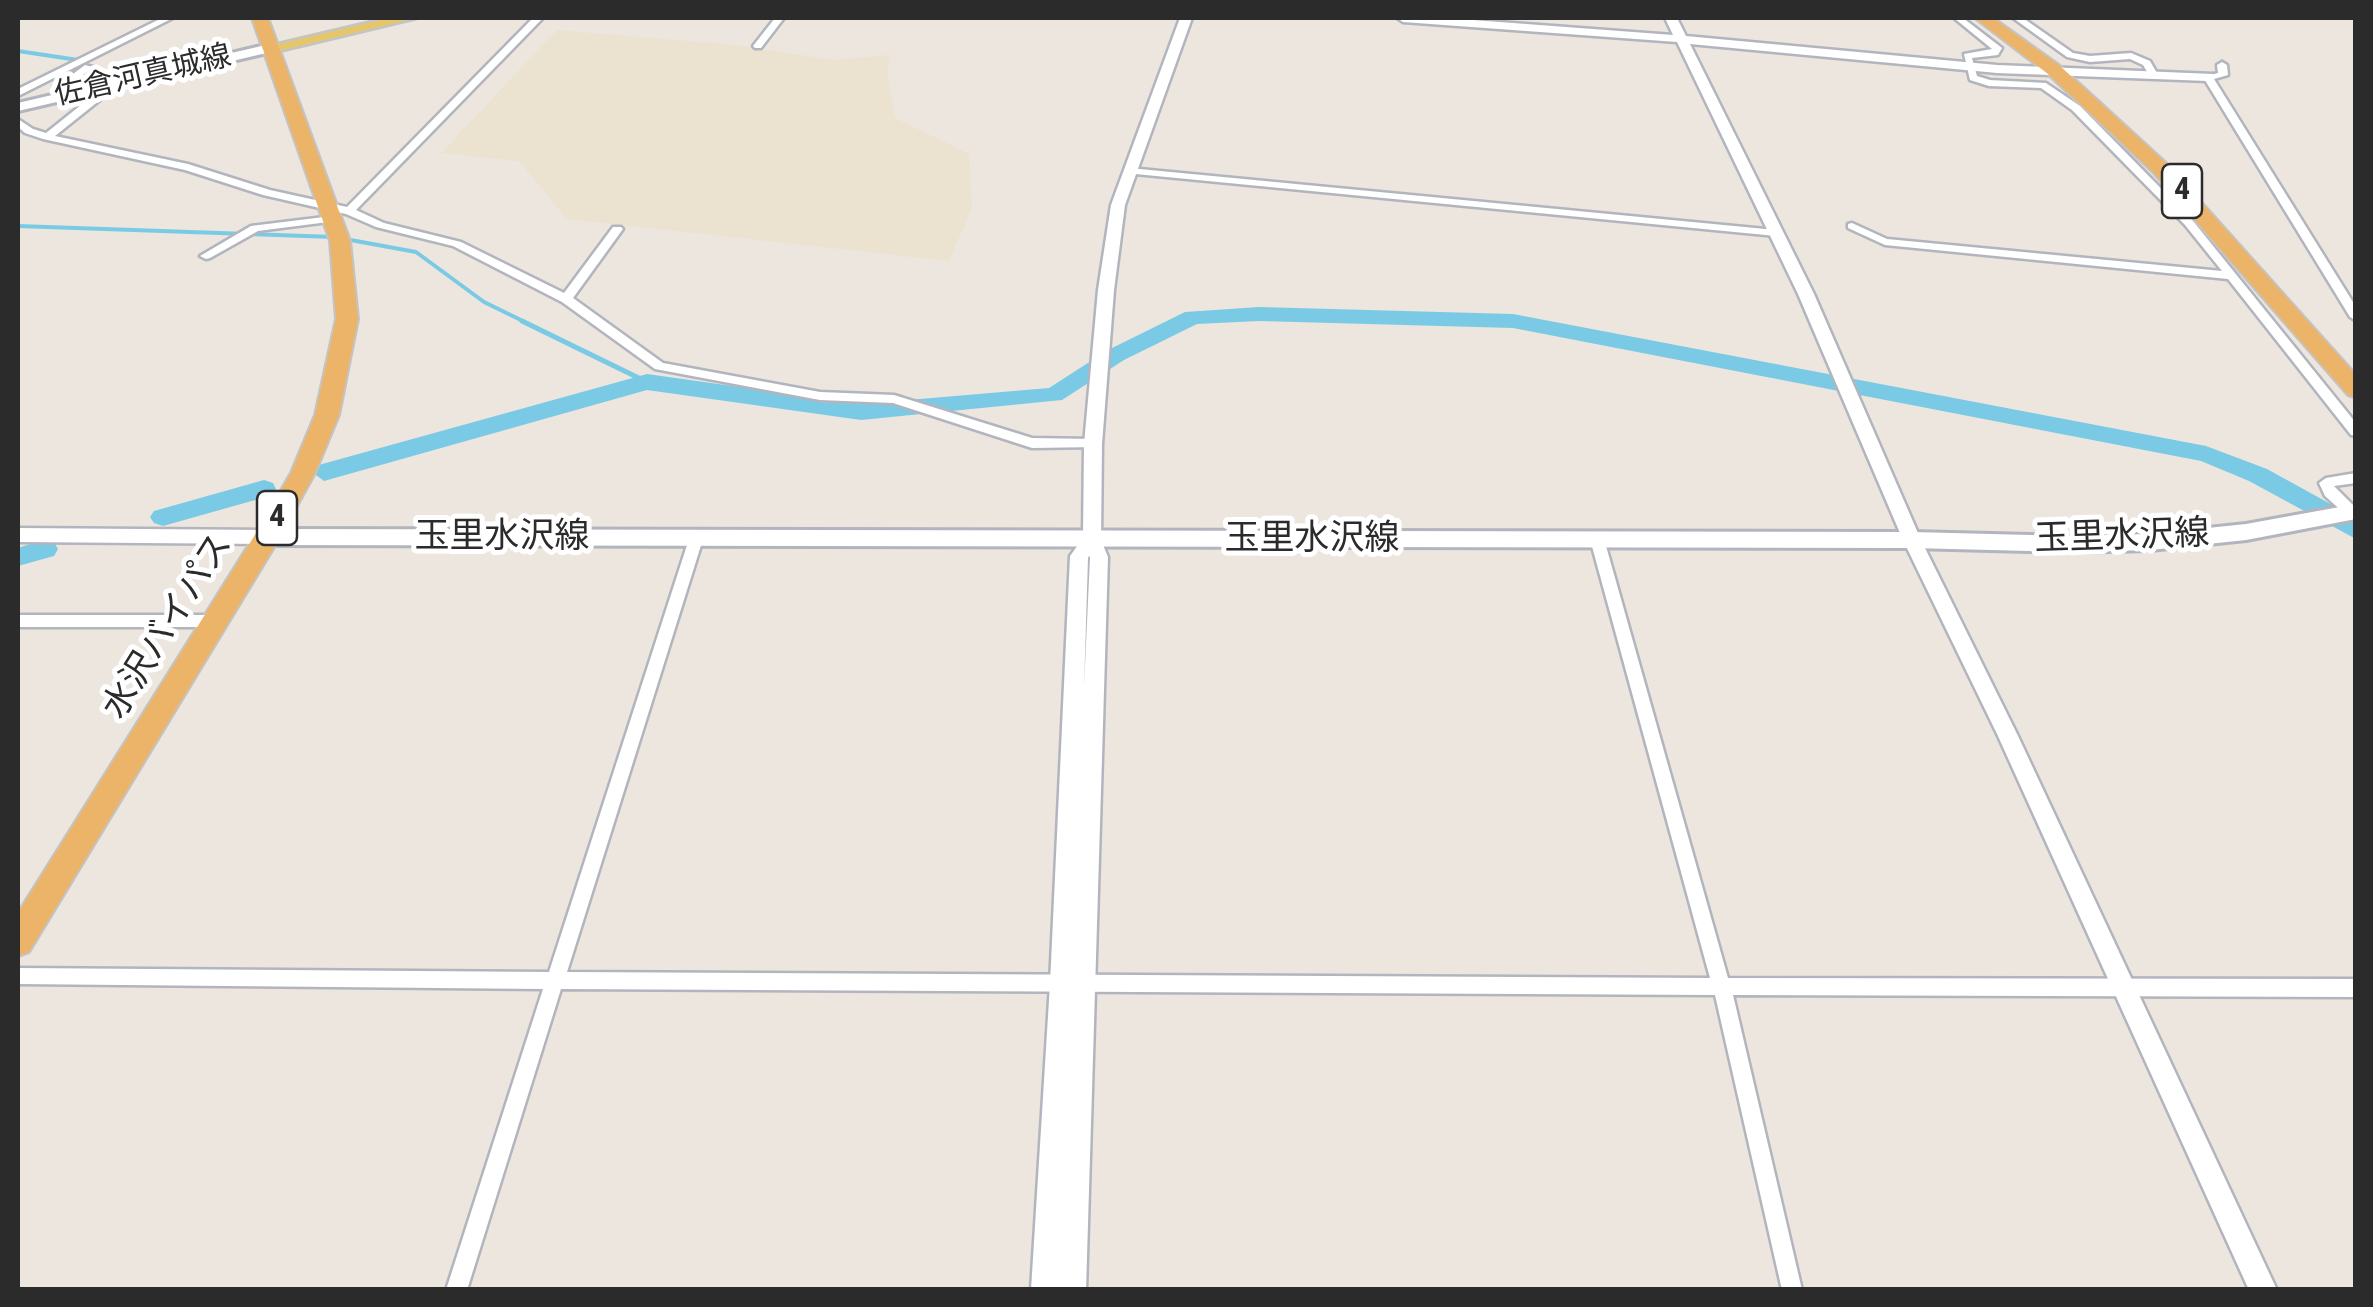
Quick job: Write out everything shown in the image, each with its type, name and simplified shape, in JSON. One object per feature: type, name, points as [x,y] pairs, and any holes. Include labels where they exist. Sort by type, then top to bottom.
[{"type":"highway","name":"4","points":[[260,18],[270,48]]},
{"type":"highway","name":"4","points":[[1983,18],[2054,70],[2160,168],[2356,390]]},
{"type":"highway","name":"水沢バイパス","points":[[18,942],[267,537],[303,473],[327,414],[347,318],[347,285],[337,213],[270,48]]},
{"type":"main road","points":[[270,48],[408,18]]},
{"type":"main road","name":"佐倉河真城線","points":[[18,107],[270,48]]},
{"type":"main road","name":"玉里水沢線","points":[[267,537],[2150,542],[2303,522],[2353,511]]},
{"type":"street","points":[[72,92],[74,77],[85,68],[168,18]]},
{"type":"street","points":[[18,93],[168,18]]},
{"type":"street","points":[[206,256],[255,228],[337,213],[538,18]]},
{"type":"street","points":[[758,46],[778,18]]},
{"type":"street","points":[[1044,1290],[1072,985],[1099,557],[1092,540],[1093,444],[1106,290],[1118,205],[1186,18]]},
{"type":"street","points":[[1403,18],[1681,39],[1968,67],[2208,77],[2223,75],[2222,65]]},
{"type":"street","points":[[1671,18],[1849,388],[1912,540],[2263,1290]]},
{"type":"street","points":[[1958,18],[1997,48],[1995,53],[1968,56],[1973,78],[1982,82],[2034,83],[2062,95],[2188,223],[2356,432]]},
{"type":"street","points":[[2018,18],[2070,55],[2090,59],[2131,56],[2147,63],[2152,73]]},
{"type":"street","points":[[2208,77],[2356,317]]},
{"type":"street","points":[[47,137],[96,98],[99,86]]},
{"type":"street","points":[[18,122],[47,137],[188,167],[267,193],[457,244],[566,299],[660,366],[820,396],[902,402],[1032,443],[1093,444]]},
{"type":"street","points":[[1129,170],[1776,232]]},
{"type":"street","points":[[1852,226],[1885,242],[2232,276]]},
{"type":"street","points":[[566,299],[617,229]]},
{"type":"street","points":[[2337,287],[2356,289]]},
{"type":"street","points":[[2353,511],[2330,493],[2326,483],[2356,478]]},
{"type":"street","points":[[18,535],[267,537]]},
{"type":"street","points":[[456,1290],[696,539]]},
{"type":"street","points":[[1596,539],[1722,988],[1792,1290]]},
{"type":"street","points":[[18,621],[212,621]]},
{"type":"street","points":[[18,976],[1072,985],[2356,988]]},
{"type":"street","points":[[1072,985],[1072,1290]]},
{"type":"shaded area","points":[[557,30],[736,45],[833,60],[890,55],[887,73],[895,118],[969,154],[972,208],[949,261],[567,219],[519,161],[441,153]]},
{"type":"waterway","points":[[18,51],[78,60]]},
{"type":"waterway","points":[[18,226],[334,237]]},
{"type":"waterway","points":[[345,239],[416,252],[484,302],[527,323]]},
{"type":"waterway","points":[[324,472],[647,382],[861,412],[1054,395],[1116,355],[1193,317],[1259,314],[1513,321],[2206,454],[2258,475],[2356,530]]},
{"type":"waterway","points":[[522,321],[647,382]]},
{"type":"waterway","points":[[163,517],[264,489]]},
{"type":"waterway","points":[[18,557],[45,549]]}]
